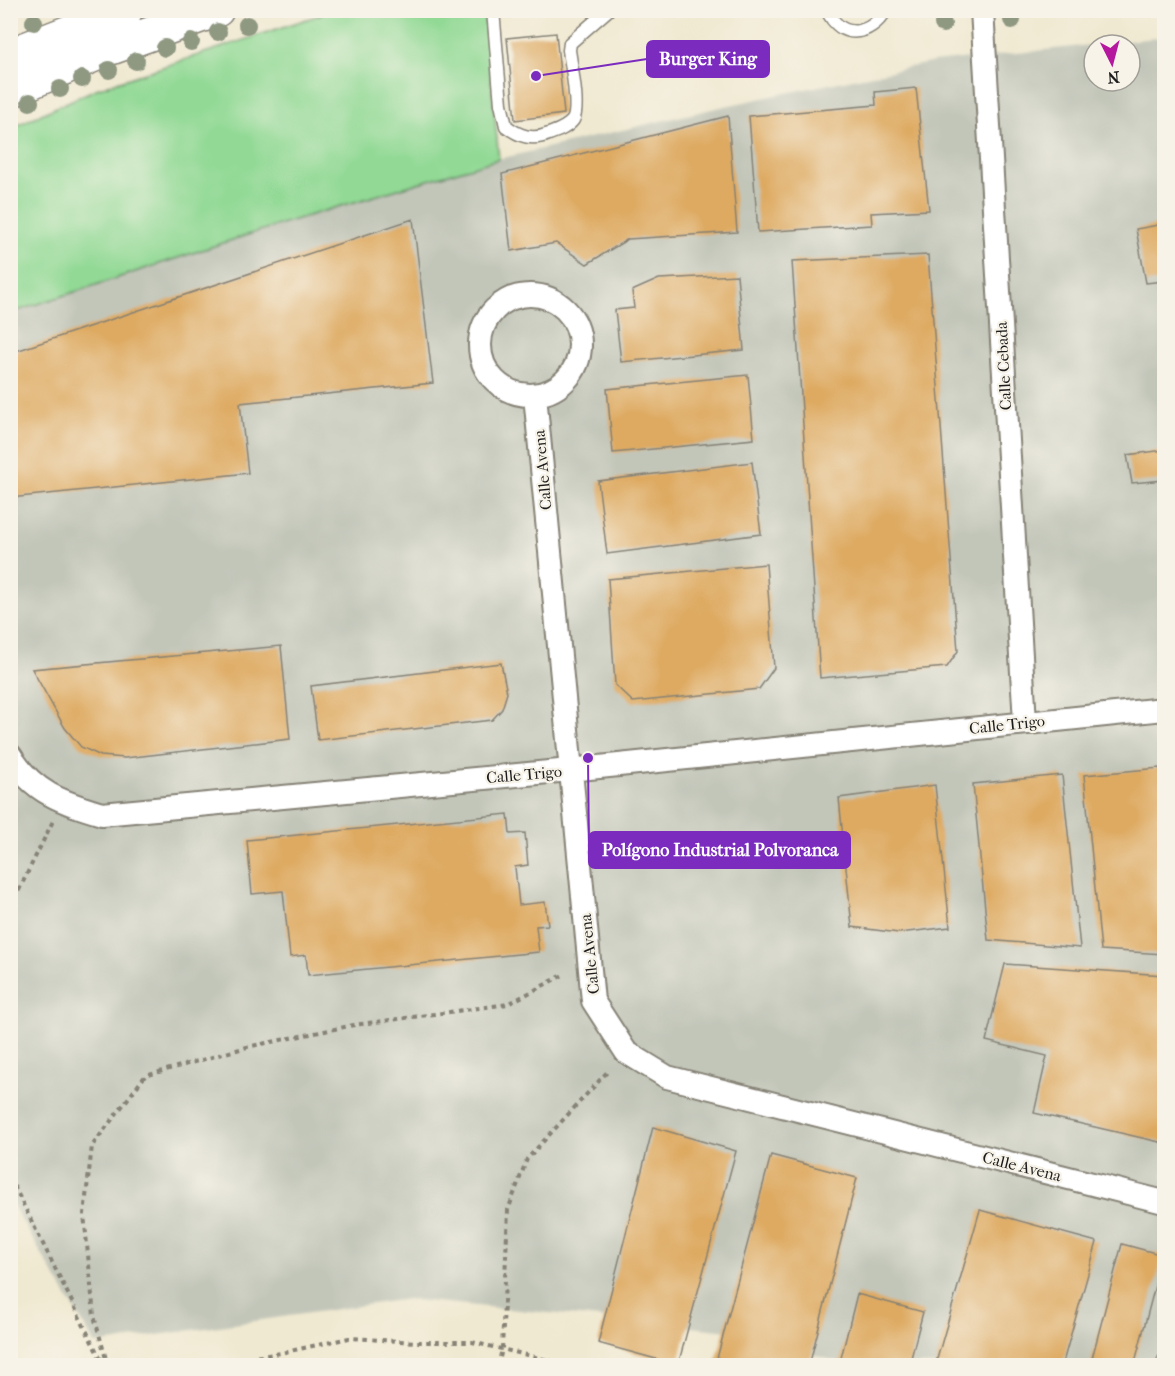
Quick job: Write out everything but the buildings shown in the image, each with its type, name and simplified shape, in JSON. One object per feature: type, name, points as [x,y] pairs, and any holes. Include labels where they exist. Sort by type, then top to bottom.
[{"type":"main road","points":[[10,55],[126,10]]},
{"type":"main road","points":[[10,91],[108,49],[217,10]]},
{"type":"street","name":"Calle Cebada","points":[[982,10],[1025,722]]},
{"type":"street","points":[[524,295],[540,295],[555,301],[567,311],[576,324],[580,339],[580,355],[574,370],[564,382],[550,391],[535,395],[518,393],[502,386],[489,374],[482,358],[480,341],[484,324],[494,310],[508,300],[524,295]]},
{"type":"street","name":"Calle Avena","points":[[535,395],[593,1000],[626,1052],[667,1077],[1164,1202]]},
{"type":"street","name":"Calle Trigo","points":[[10,755],[17,766],[38,787],[62,802],[102,814],[570,770],[1164,709]]},
{"type":"lane","points":[[493,10],[501,104],[506,126],[518,135],[529,137],[543,136],[564,128],[574,119],[570,43],[608,10]]},
{"type":"lane","points":[[827,10],[829,16],[843,30],[860,32],[872,28],[886,10]]},
{"type":"lane","points":[[1163,1365],[1164,1360]]},
{"type":"path","points":[[10,893],[19,890],[62,802]]},
{"type":"path","points":[[106,1365],[94,1316],[84,1214],[92,1146],[145,1076],[247,1047],[354,1025],[508,1005],[590,961]]},
{"type":"path","points":[[498,1365],[502,1349],[508,1210],[527,1159],[626,1052]]},
{"type":"path","points":[[10,1178],[106,1365]]},
{"type":"path","points":[[196,1365],[281,1353],[349,1338],[472,1342],[573,1365]]},
{"type":"shaded area","points":[[1164,37],[1164,1365],[849,1365],[730,1331],[407,1299],[95,1344],[11,1202],[10,313],[281,224],[499,159],[725,106],[934,62],[1082,46],[1082,93],[1142,93],[1142,39]]},
{"type":"green space","points":[[334,10],[484,11],[499,159],[281,224],[11,313],[11,128],[96,89]]},
{"type":"place","name":"Burger King","points":[[536,76]]},
{"type":"place","name":"Polígono Industrial Polvoranca","points":[[588,758]]}]
